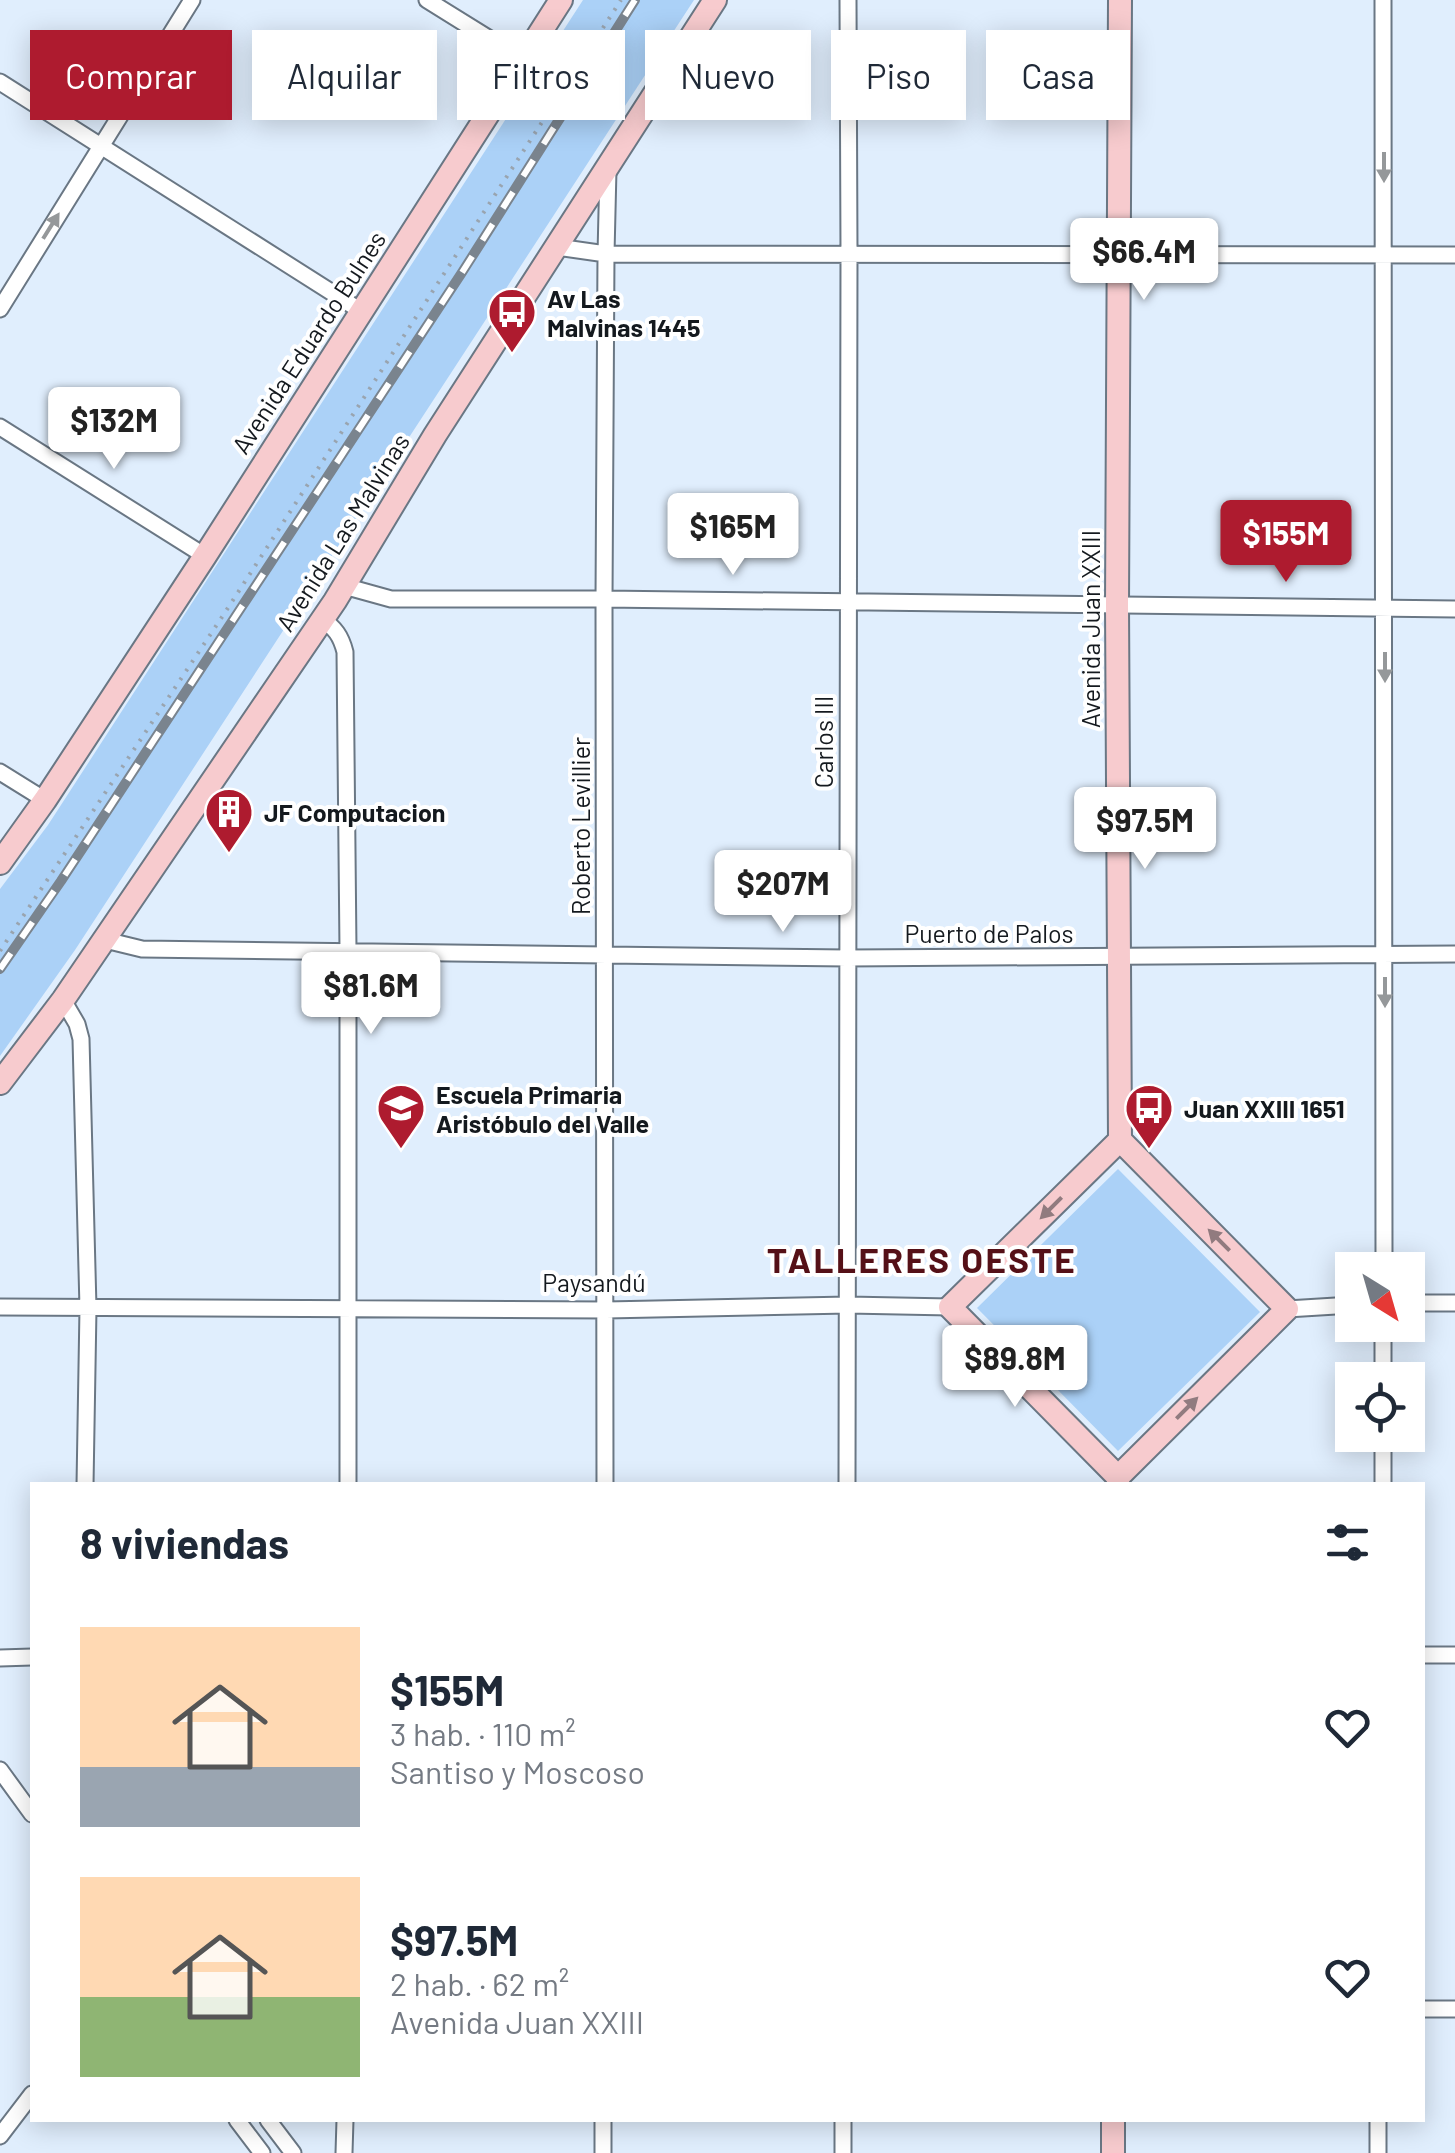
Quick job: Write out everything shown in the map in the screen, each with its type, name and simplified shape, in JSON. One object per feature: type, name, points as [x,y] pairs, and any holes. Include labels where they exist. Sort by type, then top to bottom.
[{"type":"main road","name":"Avenida Eduardo Bulnes","points":[[541,30],[561,0]]},
{"type":"main road","name":"Avenida Las Malvinas","points":[[0,1083],[64,1000],[344,586],[436,435],[715,0]]},
{"type":"main road","name":"Avenida Juan XXIII","points":[[1120,0],[1120,1140]]},
{"type":"main road","name":"Avenida Eduardo Bulnes","points":[[0,863],[205,556],[483,120]]},
{"type":"main road","points":[[1120,1140],[1288,1309],[1118,1481],[950,1307],[1120,1140]]},
{"type":"main road","points":[[1113,2122],[1113,2153]]},
{"type":"street","points":[[0,308],[192,0]]},
{"type":"street","points":[[428,0],[476,30]]},
{"type":"street","name":"Carlos III","points":[[848,0],[848,1482]]},
{"type":"street","points":[[1383,0],[1384,1252]]},
{"type":"street","points":[[0,82],[360,311]]},
{"type":"street","name":"Roberto Levillier","points":[[605,1482],[604,599],[608,168]]},
{"type":"street","points":[[557,247],[606,254],[1455,256]]},
{"type":"street","points":[[0,427],[205,556]]},
{"type":"street","points":[[344,586],[391,599],[1455,609]]},
{"type":"street","points":[[322,619],[342,638],[345,652],[348,1482]]},
{"type":"street","points":[[0,772],[45,800]]},
{"type":"street","name":"Puerto de Palos","points":[[105,940],[142,949],[847,958],[1455,954]]},
{"type":"street","points":[[64,1000],[81,1039],[88,1308],[85,1482]]},
{"type":"street","points":[[1425,1303],[1455,1304]]},
{"type":"street","name":"Paysandú","points":[[0,1306],[606,1310],[950,1307]]},
{"type":"street","points":[[1288,1309],[1335,1306]]},
{"type":"street","points":[[1383,1452],[1383,1482]]},
{"type":"street","points":[[1425,1655],[1455,1655]]},
{"type":"street","points":[[0,1658],[30,1657]]},
{"type":"street","points":[[0,1770],[30,1811]]},
{"type":"street","points":[[0,1798],[11,1784]]},
{"type":"street","points":[[1425,2009],[1455,2009]]},
{"type":"street","points":[[0,2136],[30,2097]]},
{"type":"street","points":[[238,2122],[256,2150],[271,2124],[294,2153]]},
{"type":"street","points":[[344,2153],[346,2122]]},
{"type":"street","points":[[603,2122],[603,2153]]},
{"type":"street","points":[[843,2122],[843,2153]]},
{"type":"street","points":[[1378,2122],[1378,2153]]},
{"type":"path","points":[[0,951],[257,564],[621,0]]},
{"type":"shaded area","points":[[583,0],[694,0],[674,30],[645,30],[645,75],[625,106],[625,30],[564,30]]},
{"type":"shaded area","points":[[505,120],[616,120],[75,950],[0,1056],[0,889],[48,825]]},
{"type":"shaded area","points":[[1118,1169],[1260,1312],[1118,1451],[977,1308]]},
{"type":"railway","points":[[0,969],[461,274],[635,0]]},
{"type":"place","name":"Av Las Malvinas 1445","points":[[512,354]]},
{"type":"place","name":"JF Computacion","points":[[229,854]]},
{"type":"place","name":"Escuela Primaria Aristóbulo del Valle","points":[[401,1150]]},
{"type":"place","name":"Juan XXIII 1651","points":[[1149,1150]]},
{"type":"district","name":"TALLERES OESTE","points":[[922,1259]]}]
